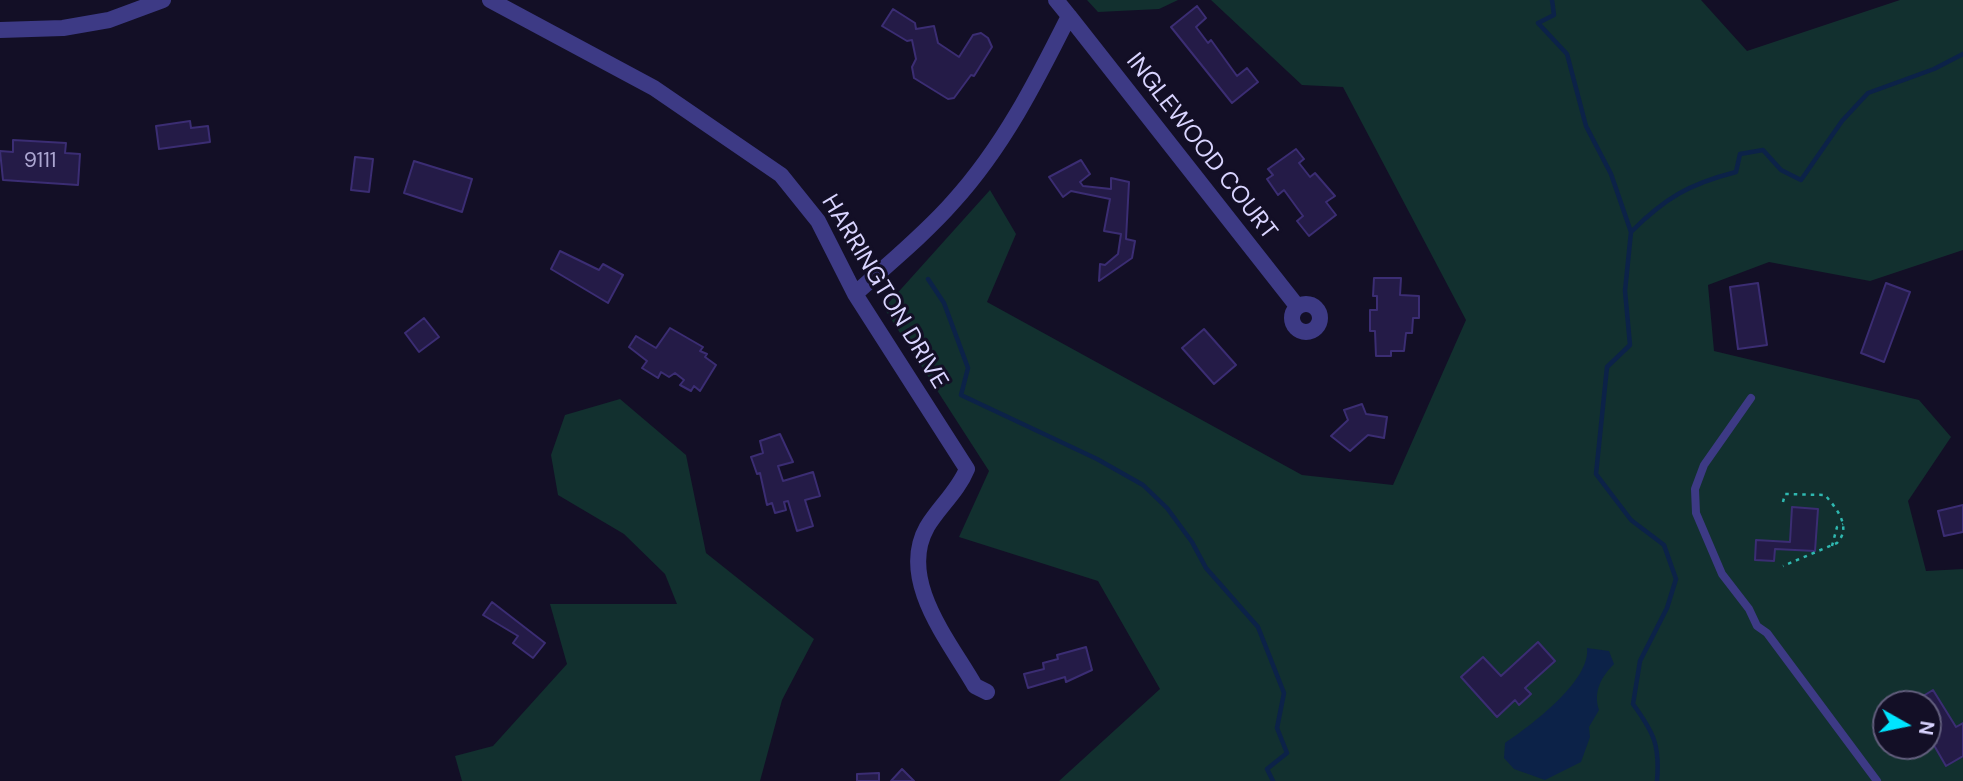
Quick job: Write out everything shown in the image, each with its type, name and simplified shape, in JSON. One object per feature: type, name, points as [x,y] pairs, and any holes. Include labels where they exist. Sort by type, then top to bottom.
[{"type":"street","points":[[0,30],[63,29],[109,20],[163,0]]},
{"type":"street","name":"HARRINGTON DRIVE","points":[[490,0],[654,88],[781,175],[818,221],[855,294],[967,469],[926,528],[917,572],[929,606],[975,686],[987,692]]},
{"type":"street","name":"INGLEWOOD COURT","points":[[1056,0],[1297,306]]},
{"type":"street","points":[[855,294],[953,202],[999,144],[1023,107],[1069,16]]},
{"type":"lane","points":[[1751,398],[1704,465],[1695,489],[1698,523],[1722,575],[1749,609],[1757,626],[1767,633],[1877,781]]},
{"type":"path","points":[[1783,502],[1785,494],[1825,495],[1839,511],[1843,524],[1843,537],[1832,546],[1783,566]]},
{"type":"path","points":[[1832,546],[1837,527],[1843,524]]},
{"type":"green space","points":[[1087,0],[1178,0],[1159,9],[1098,12]]},
{"type":"green space","points":[[1211,0],[1701,0],[1747,51],[1900,0],[1963,0],[1963,250],[1870,281],[1769,262],[1708,285],[1714,351],[1919,400],[1951,437],[1908,501],[1926,571],[1963,569],[1963,781],[1059,781],[1160,689],[1098,581],[959,537],[989,471],[884,308],[990,190],[1016,234],[987,302],[1302,475],[1393,485],[1466,320],[1343,87],[1302,85]]},
{"type":"green space","points":[[620,399],[686,455],[706,553],[814,639],[782,700],[760,781],[462,781],[455,756],[493,746],[567,664],[550,604],[677,604],[665,574],[624,534],[558,495],[551,455],[565,415]]},
{"type":"water","points":[[1587,648],[1609,651],[1614,664],[1599,685],[1599,710],[1589,727],[1590,737],[1581,762],[1545,780],[1514,769],[1504,758],[1505,743],[1557,702],[1579,674],[1586,661]]},
{"type":"building","points":[[1197,6],[1206,18],[1196,27],[1208,43],[1211,40],[1237,76],[1247,68],[1258,82],[1232,103],[1171,27]]},
{"type":"building","points":[[893,9],[915,23],[916,29],[934,26],[938,43],[959,57],[973,35],[981,33],[988,38],[992,47],[974,76],[971,75],[954,98],[948,99],[914,78],[912,67],[916,59],[912,40],[907,41],[882,26]]},
{"type":"building","points":[[190,121],[191,128],[208,126],[210,142],[159,149],[156,126]]},
{"type":"building","points":[[13,140],[66,143],[65,153],[80,154],[78,185],[3,180],[0,151],[13,152]]},
{"type":"building","points":[[1296,149],[1304,159],[1299,163],[1310,177],[1315,173],[1335,196],[1326,202],[1336,215],[1309,236],[1297,221],[1303,216],[1284,190],[1278,195],[1267,179],[1273,175],[1268,169]]},
{"type":"building","points":[[355,157],[373,159],[369,192],[351,190]]},
{"type":"building","points":[[1081,160],[1090,174],[1080,182],[1083,186],[1111,189],[1111,178],[1129,182],[1126,239],[1135,241],[1132,258],[1099,281],[1100,264],[1105,265],[1118,254],[1121,234],[1104,231],[1110,199],[1071,191],[1063,197],[1049,177]]},
{"type":"building","points":[[414,161],[472,179],[462,212],[404,193]]},
{"type":"building","points":[[560,251],[599,270],[603,264],[623,275],[608,303],[551,269]]},
{"type":"building","points":[[1374,278],[1401,278],[1400,295],[1419,296],[1419,318],[1413,318],[1412,333],[1406,333],[1404,351],[1391,351],[1391,356],[1376,356],[1375,331],[1370,331],[1370,310],[1377,310],[1377,296],[1373,296]]},
{"type":"building","points":[[1758,283],[1767,345],[1738,349],[1730,287]]},
{"type":"building","points":[[1886,283],[1910,292],[1884,362],[1861,353]]},
{"type":"building","points":[[424,318],[439,337],[419,352],[405,333]]},
{"type":"building","points":[[670,328],[703,347],[700,351],[707,354],[705,357],[716,365],[700,391],[694,386],[691,391],[680,385],[684,380],[675,373],[669,377],[661,372],[658,378],[642,368],[647,361],[629,347],[636,336],[656,348]]},
{"type":"building","points":[[1204,329],[1236,365],[1214,384],[1182,348]]},
{"type":"building","points":[[1362,404],[1366,414],[1387,417],[1384,438],[1368,435],[1350,451],[1331,436],[1348,420],[1344,410]]},
{"type":"building","points":[[780,434],[793,462],[778,466],[783,481],[813,472],[820,496],[805,500],[813,526],[797,531],[788,501],[784,502],[786,510],[775,513],[772,503],[767,505],[760,473],[757,474],[751,457],[763,453],[760,441]]},
{"type":"building","points":[[1963,505],[1963,532],[1944,536],[1938,511]]},
{"type":"building","points":[[1792,507],[1818,509],[1815,551],[1775,549],[1774,561],[1755,560],[1756,540],[1790,542]]},
{"type":"building","points":[[492,602],[545,643],[533,658],[513,643],[518,636],[483,615]]},
{"type":"building","points":[[1538,642],[1555,661],[1525,688],[1531,694],[1519,705],[1515,700],[1497,717],[1461,677],[1483,657],[1501,676]]},
{"type":"building","points":[[1086,647],[1092,670],[1066,682],[1065,677],[1028,688],[1024,674],[1044,669],[1043,663],[1058,659],[1057,655]]},
{"type":"building","points":[[1942,704],[1956,727],[1963,723],[1963,756],[1946,766],[1942,759]]},
{"type":"building","points":[[902,769],[914,781],[891,781]]},
{"type":"building","points":[[879,773],[879,781],[857,781],[857,774]]},
{"type":"waterway","points":[[1552,0],[1554,15],[1538,23],[1567,54],[1586,126],[1611,174],[1631,232],[1625,291],[1630,345],[1607,367],[1596,474],[1631,520],[1664,545],[1676,579],[1667,608],[1640,661],[1633,704],[1654,740],[1657,781]]},
{"type":"waterway","points":[[1631,232],[1655,210],[1691,187],[1736,172],[1740,154],[1763,150],[1781,170],[1801,180],[1842,121],[1868,93],[1934,69],[1963,54]]},
{"type":"waterway","points":[[928,279],[944,303],[968,368],[961,395],[1097,459],[1143,485],[1167,508],[1192,542],[1206,568],[1258,627],[1284,693],[1277,728],[1287,753],[1267,769],[1273,781]]}]
